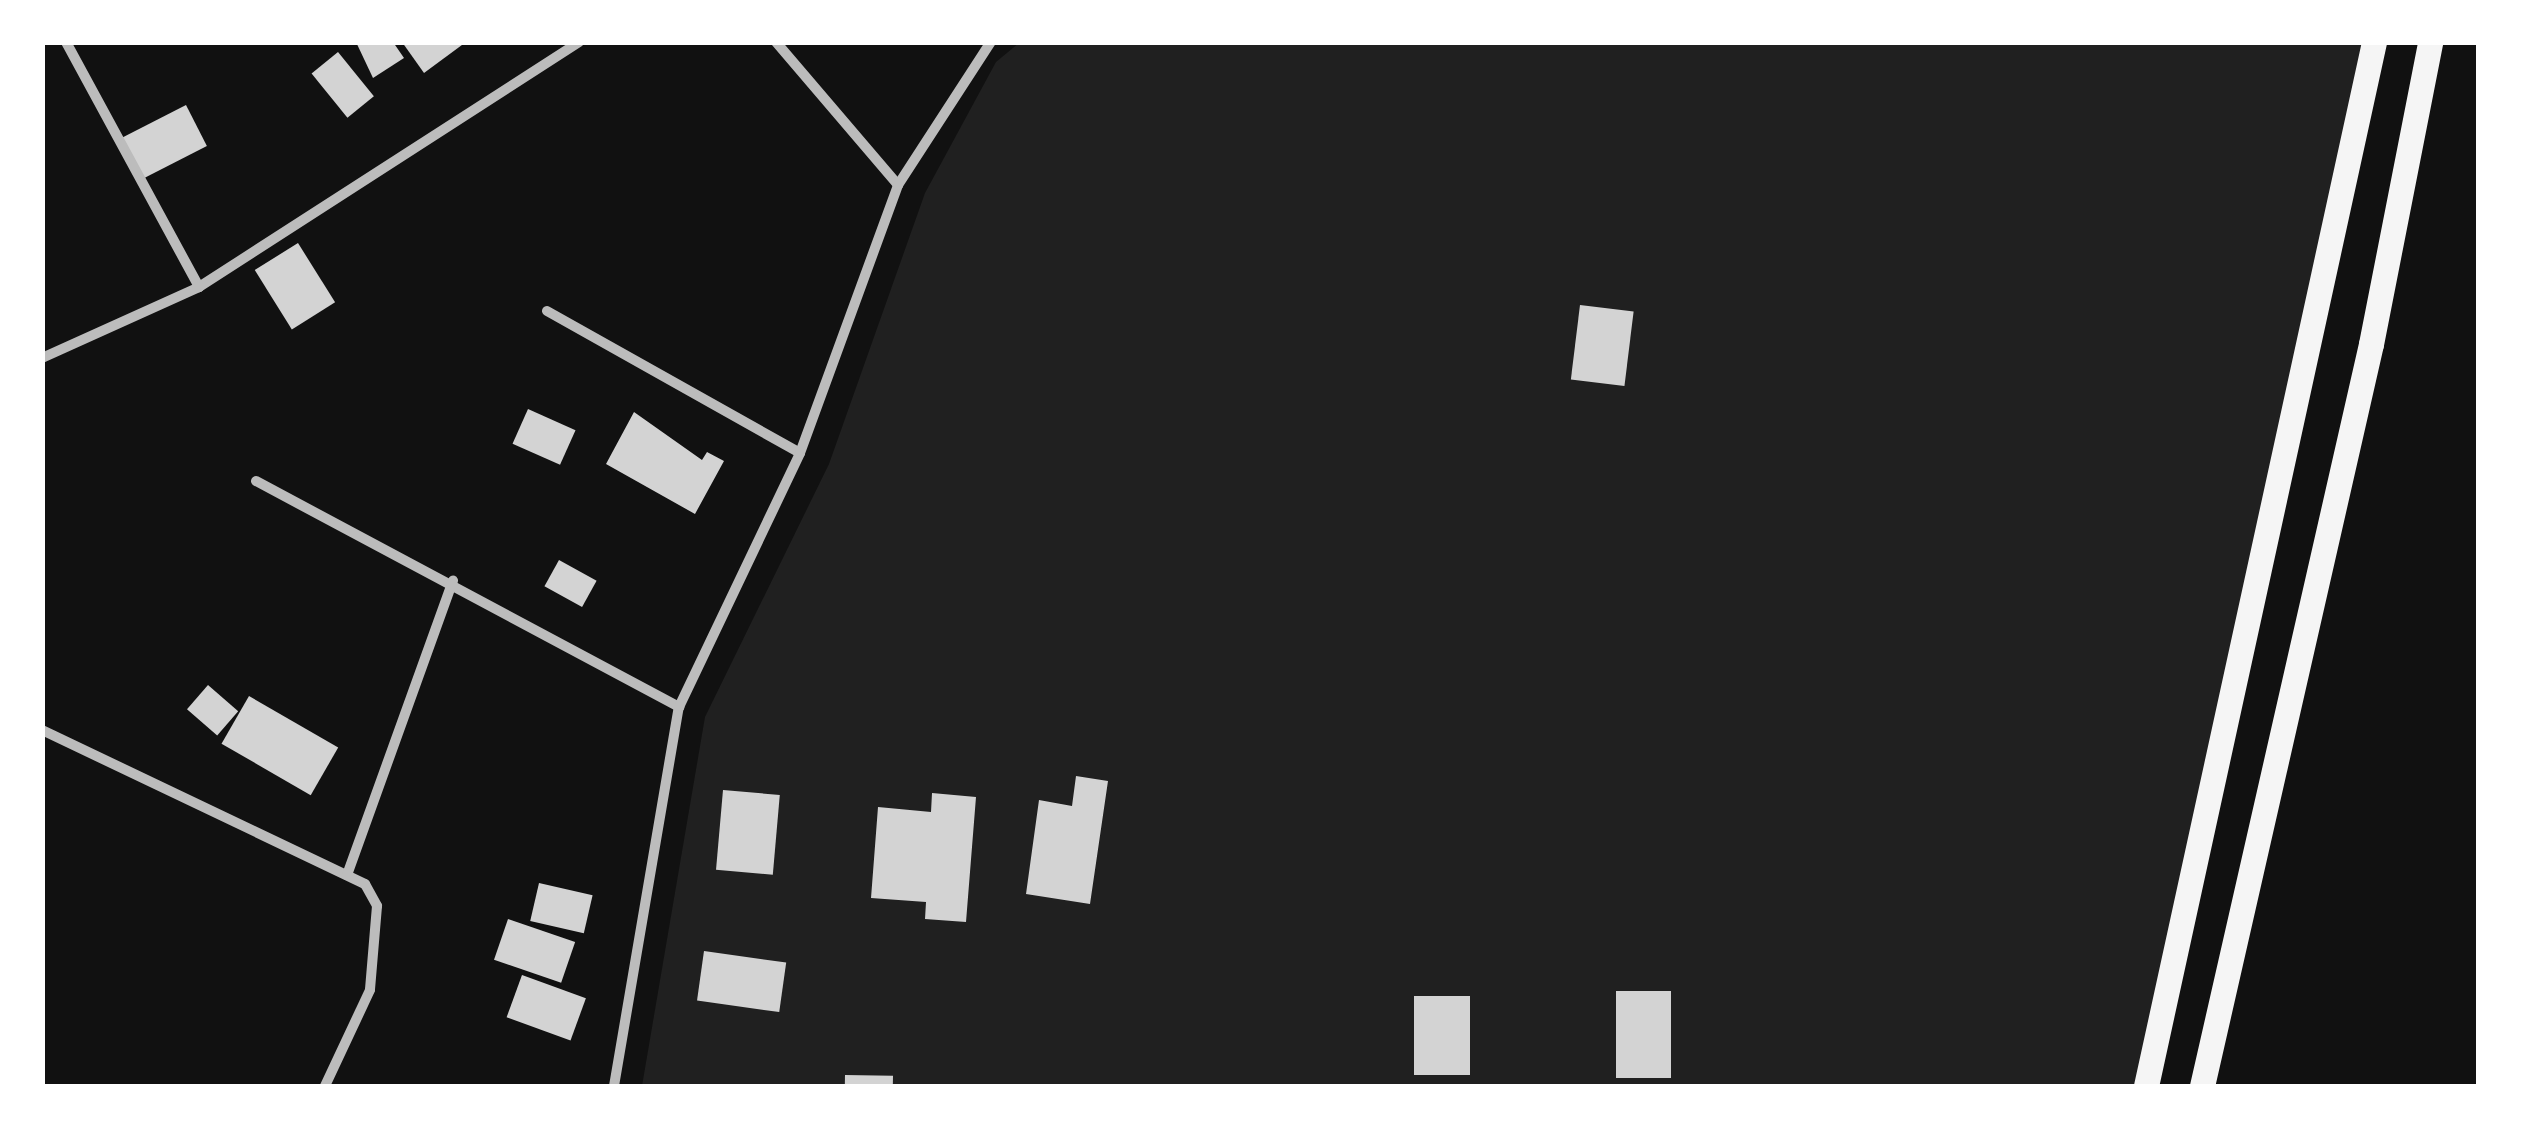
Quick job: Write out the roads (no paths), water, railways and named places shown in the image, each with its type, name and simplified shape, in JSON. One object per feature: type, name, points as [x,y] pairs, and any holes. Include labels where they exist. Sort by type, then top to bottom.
[{"type":"main road","points":[[2146,1086],[2374,42]]},
{"type":"main road","points":[[2202,1086],[2371,344],[2430,42]]},
{"type":"street","points":[[66,42],[200,288]]},
{"type":"street","points":[[42,358],[200,288],[580,42]]},
{"type":"street","points":[[776,42],[898,185]]},
{"type":"street","points":[[614,1086],[679,707],[800,454],[898,185],[991,42]]},
{"type":"street","points":[[546,311],[800,454]]},
{"type":"street","points":[[256,481],[453,581],[679,707]]},
{"type":"street","points":[[348,875],[453,581]]},
{"type":"street","points":[[42,730],[348,875],[377,906],[378,944],[370,990],[325,1086]]}]
